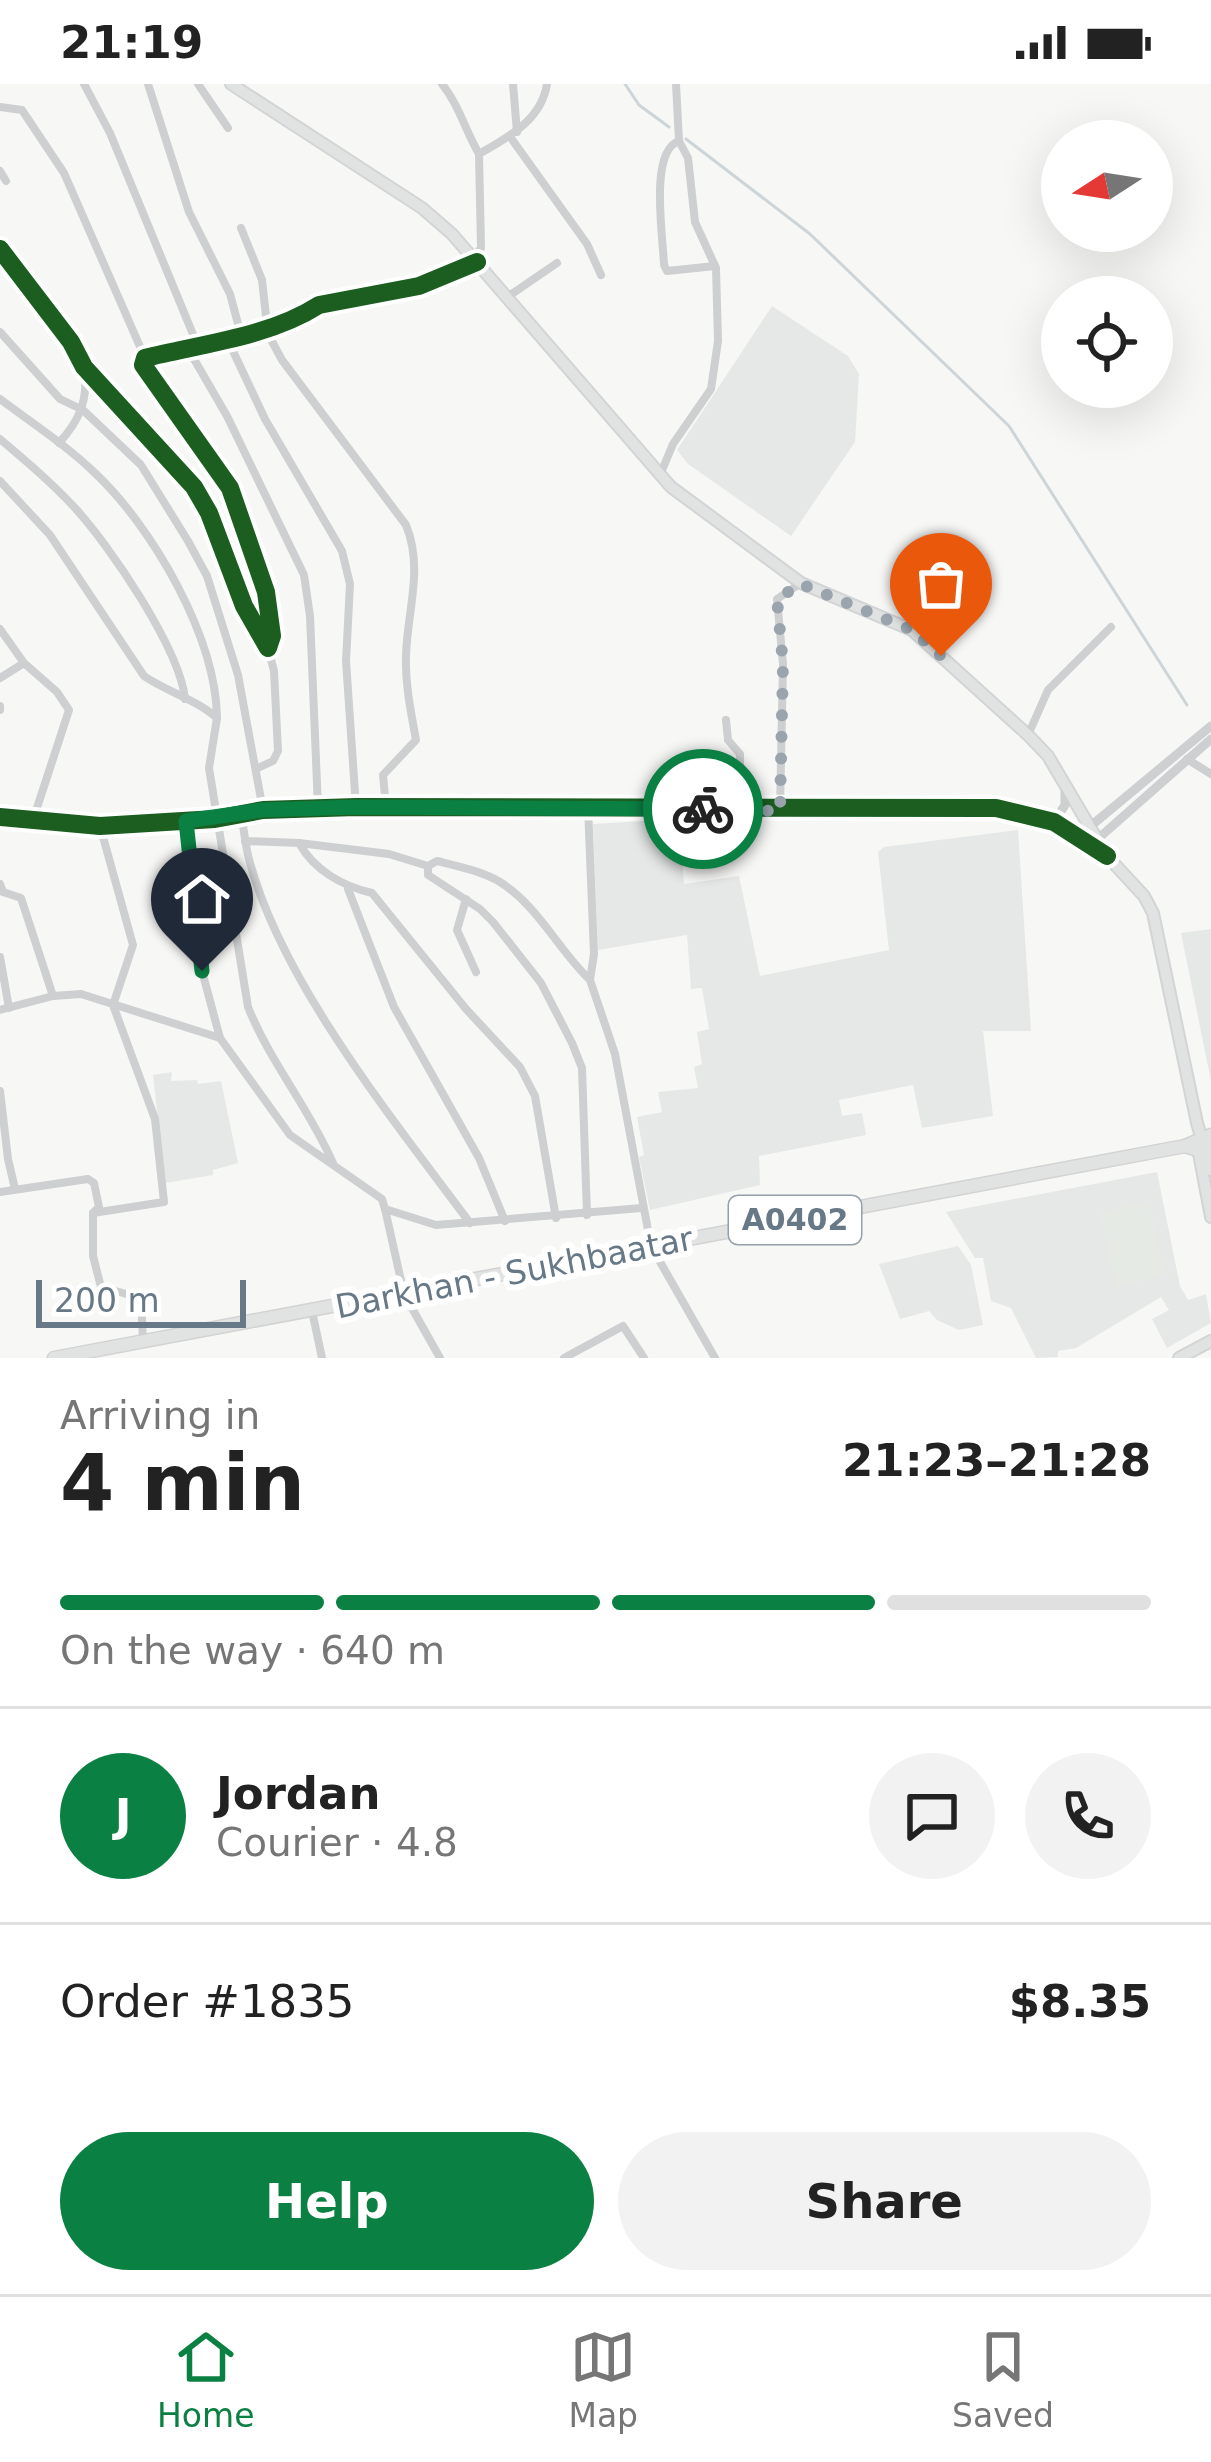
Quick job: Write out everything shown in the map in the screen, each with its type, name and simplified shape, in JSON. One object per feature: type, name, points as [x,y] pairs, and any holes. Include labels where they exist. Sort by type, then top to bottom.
[{"type":"highway","name":"Darkhan - Sukhbaatar","points":[[54,1358],[1201,1140]]},
{"type":"main road","points":[[231,84],[422,208],[475,260],[687,501],[801,584],[912,630],[1048,756],[1092,837],[1144,896],[1153,913],[1201,1140],[1211,1217]]},
{"type":"main road","points":[[1201,1140],[1211,1170]]},
{"type":"main road","points":[[1180,1358],[1211,1341]]},
{"type":"street","points":[[84,84],[110,133],[197,344]]},
{"type":"street","points":[[148,84],[194,224],[230,294],[241,334]]},
{"type":"street","points":[[198,84],[228,128]]},
{"type":"street","points":[[145,358],[267,328],[319,305],[419,286],[475,260],[481,248],[479,154],[464,129],[459,108],[442,84]]},
{"type":"street","points":[[513,84],[514,135],[587,244],[601,275]]},
{"type":"street","points":[[479,154],[514,135],[545,98],[548,84]]},
{"type":"street","points":[[660,475],[673,444],[711,389],[718,341],[715,266],[695,222],[688,158],[680,141],[676,84]]},
{"type":"street","points":[[0,107],[22,110],[64,173],[145,358],[143,365],[224,476],[242,514],[266,592],[272,636],[268,648]]},
{"type":"street","points":[[680,141],[670,143],[664,152],[660,177],[664,265],[675,272],[715,266]]},
{"type":"street","points":[[0,171],[6,181]]},
{"type":"street","points":[[241,228],[262,280],[267,328],[282,360],[406,525],[413,541],[415,584],[406,675],[416,740],[383,775],[386,807]]},
{"type":"street","points":[[0,249],[71,342],[84,367],[194,487],[209,513],[274,671],[278,751],[273,761],[258,768]]},
{"type":"street","points":[[506,298],[557,263]]},
{"type":"street","points":[[0,332],[60,399],[82,410],[141,464],[207,576],[238,675],[262,810]]},
{"type":"street","points":[[224,341],[342,551],[348,572],[346,661],[356,807]]},
{"type":"street","points":[[186,346],[227,416],[304,575],[318,808]]},
{"type":"street","points":[[59,443],[82,410],[84,367]]},
{"type":"street","points":[[0,399],[99,476],[167,569],[196,626],[212,677],[217,718],[209,768],[248,1006],[333,1163]]},
{"type":"street","points":[[0,439],[77,511],[156,621],[183,680],[185,699]]},
{"type":"street","points":[[0,481],[50,535],[144,676],[206,707],[217,718]]},
{"type":"street","points":[[780,811],[783,664],[777,599],[801,584]]},
{"type":"street","points":[[1028,735],[1048,690],[1111,627]]},
{"type":"street","points":[[0,629],[24,663],[57,692],[69,710],[33,820]]},
{"type":"street","points":[[0,678],[24,663]]},
{"type":"street","points":[[726,720],[728,740],[740,754],[740,810]]},
{"type":"street","points":[[1092,837],[1211,726]]},
{"type":"street","points":[[0,817],[100,826],[215,819],[262,810],[356,807],[996,808],[1054,822],[1078,838],[1092,837],[1211,739]]},
{"type":"street","points":[[1187,759],[1211,774]]},
{"type":"street","points":[[1054,822],[1065,805],[1065,784]]},
{"type":"street","points":[[588,807],[594,954],[590,980],[615,1054],[651,1246],[712,1357]]},
{"type":"street","points":[[241,813],[250,863],[285,946],[329,1025],[470,1223]]},
{"type":"street","points":[[186,821],[202,971],[220,1038],[290,1135],[382,1199],[404,1294],[440,1358]]},
{"type":"street","points":[[93,1214],[164,1202],[155,1119],[113,1005],[134,945],[100,826]]},
{"type":"street","points":[[245,841],[389,854],[428,866],[437,861],[498,881],[522,901],[590,980]]},
{"type":"street","points":[[298,843],[307,859],[348,888],[372,893],[520,1067],[535,1096],[556,1218]]},
{"type":"street","points":[[428,866],[428,875],[481,909],[541,983],[578,1055],[587,1215]]},
{"type":"street","points":[[0,884],[3,892],[20,898],[53,996]]},
{"type":"street","points":[[348,888],[400,1018],[479,1158],[505,1221]]},
{"type":"street","points":[[466,899],[457,930],[476,973]]},
{"type":"street","points":[[0,957],[4,1009],[81,994],[220,1038]]},
{"type":"street","points":[[0,1091],[2,1127],[16,1189]]},
{"type":"street","points":[[0,1192],[88,1179],[94,1183],[99,1207],[93,1214],[95,1273],[101,1287],[141,1298],[143,1342]]},
{"type":"street","points":[[385,1209],[436,1225],[642,1208]]},
{"type":"street","points":[[312,1310],[322,1358]]},
{"type":"street","points":[[564,1358],[623,1326],[644,1358]]},
{"type":"shaded area","points":[[772,306],[848,356],[859,374],[855,442],[791,536],[688,464],[677,450]]},
{"type":"shaded area","points":[[679,819],[684,884],[739,876],[760,976],[889,950],[878,852],[884,847],[1018,830],[1031,1031],[983,1031],[993,1116],[922,1128],[913,1085],[839,1100],[842,1116],[862,1113],[866,1135],[759,1156],[760,1185],[650,1210],[637,1117],[662,1112],[658,1092],[698,1088],[694,1067],[702,1064],[697,1032],[709,1029],[702,988],[691,989],[687,935],[598,950],[593,824]]},
{"type":"shaded area","points":[[1211,929],[1211,1081],[1181,933]]},
{"type":"shaded area","points":[[172,1072],[171,1081],[221,1081],[238,1163],[213,1170],[213,1175],[165,1183],[153,1075]]},
{"type":"shaded area","points":[[1157,1172],[1180,1286],[1188,1300],[1206,1294],[1211,1323],[1167,1348],[1152,1319],[1169,1310],[1161,1297],[1076,1348],[1058,1351],[1058,1357],[1036,1358],[1011,1308],[991,1301],[983,1258],[975,1258],[946,1212]]},
{"type":"shaded area","points":[[1149,1202],[1164,1276],[1116,1286],[1100,1212]]},
{"type":"shaded area","points":[[958,1246],[971,1265],[983,1325],[959,1330],[929,1311],[900,1319],[879,1264]]},
{"type":"waterway","points":[[625,84],[639,105],[669,127]]},
{"type":"waterway","points":[[686,139],[810,234],[1009,426],[1187,705]]},
{"type":"cycle path","points":[[0,249],[71,342],[84,367],[194,487],[209,513],[244,606],[268,648],[272,636],[266,592],[230,488],[143,365],[145,358],[257,332],[319,305],[419,286],[477,262]]},
{"type":"cycle path","points":[[0,817],[100,826],[215,819],[263,810],[356,807],[996,808],[1054,822],[1107,856]]},
{"type":"way so far","points":[[703,809],[780,811],[783,664],[777,599],[801,584],[912,630],[941,656]]},
{"type":"route","points":[[202,971],[186,821],[262,810],[356,807],[703,809]]}]
